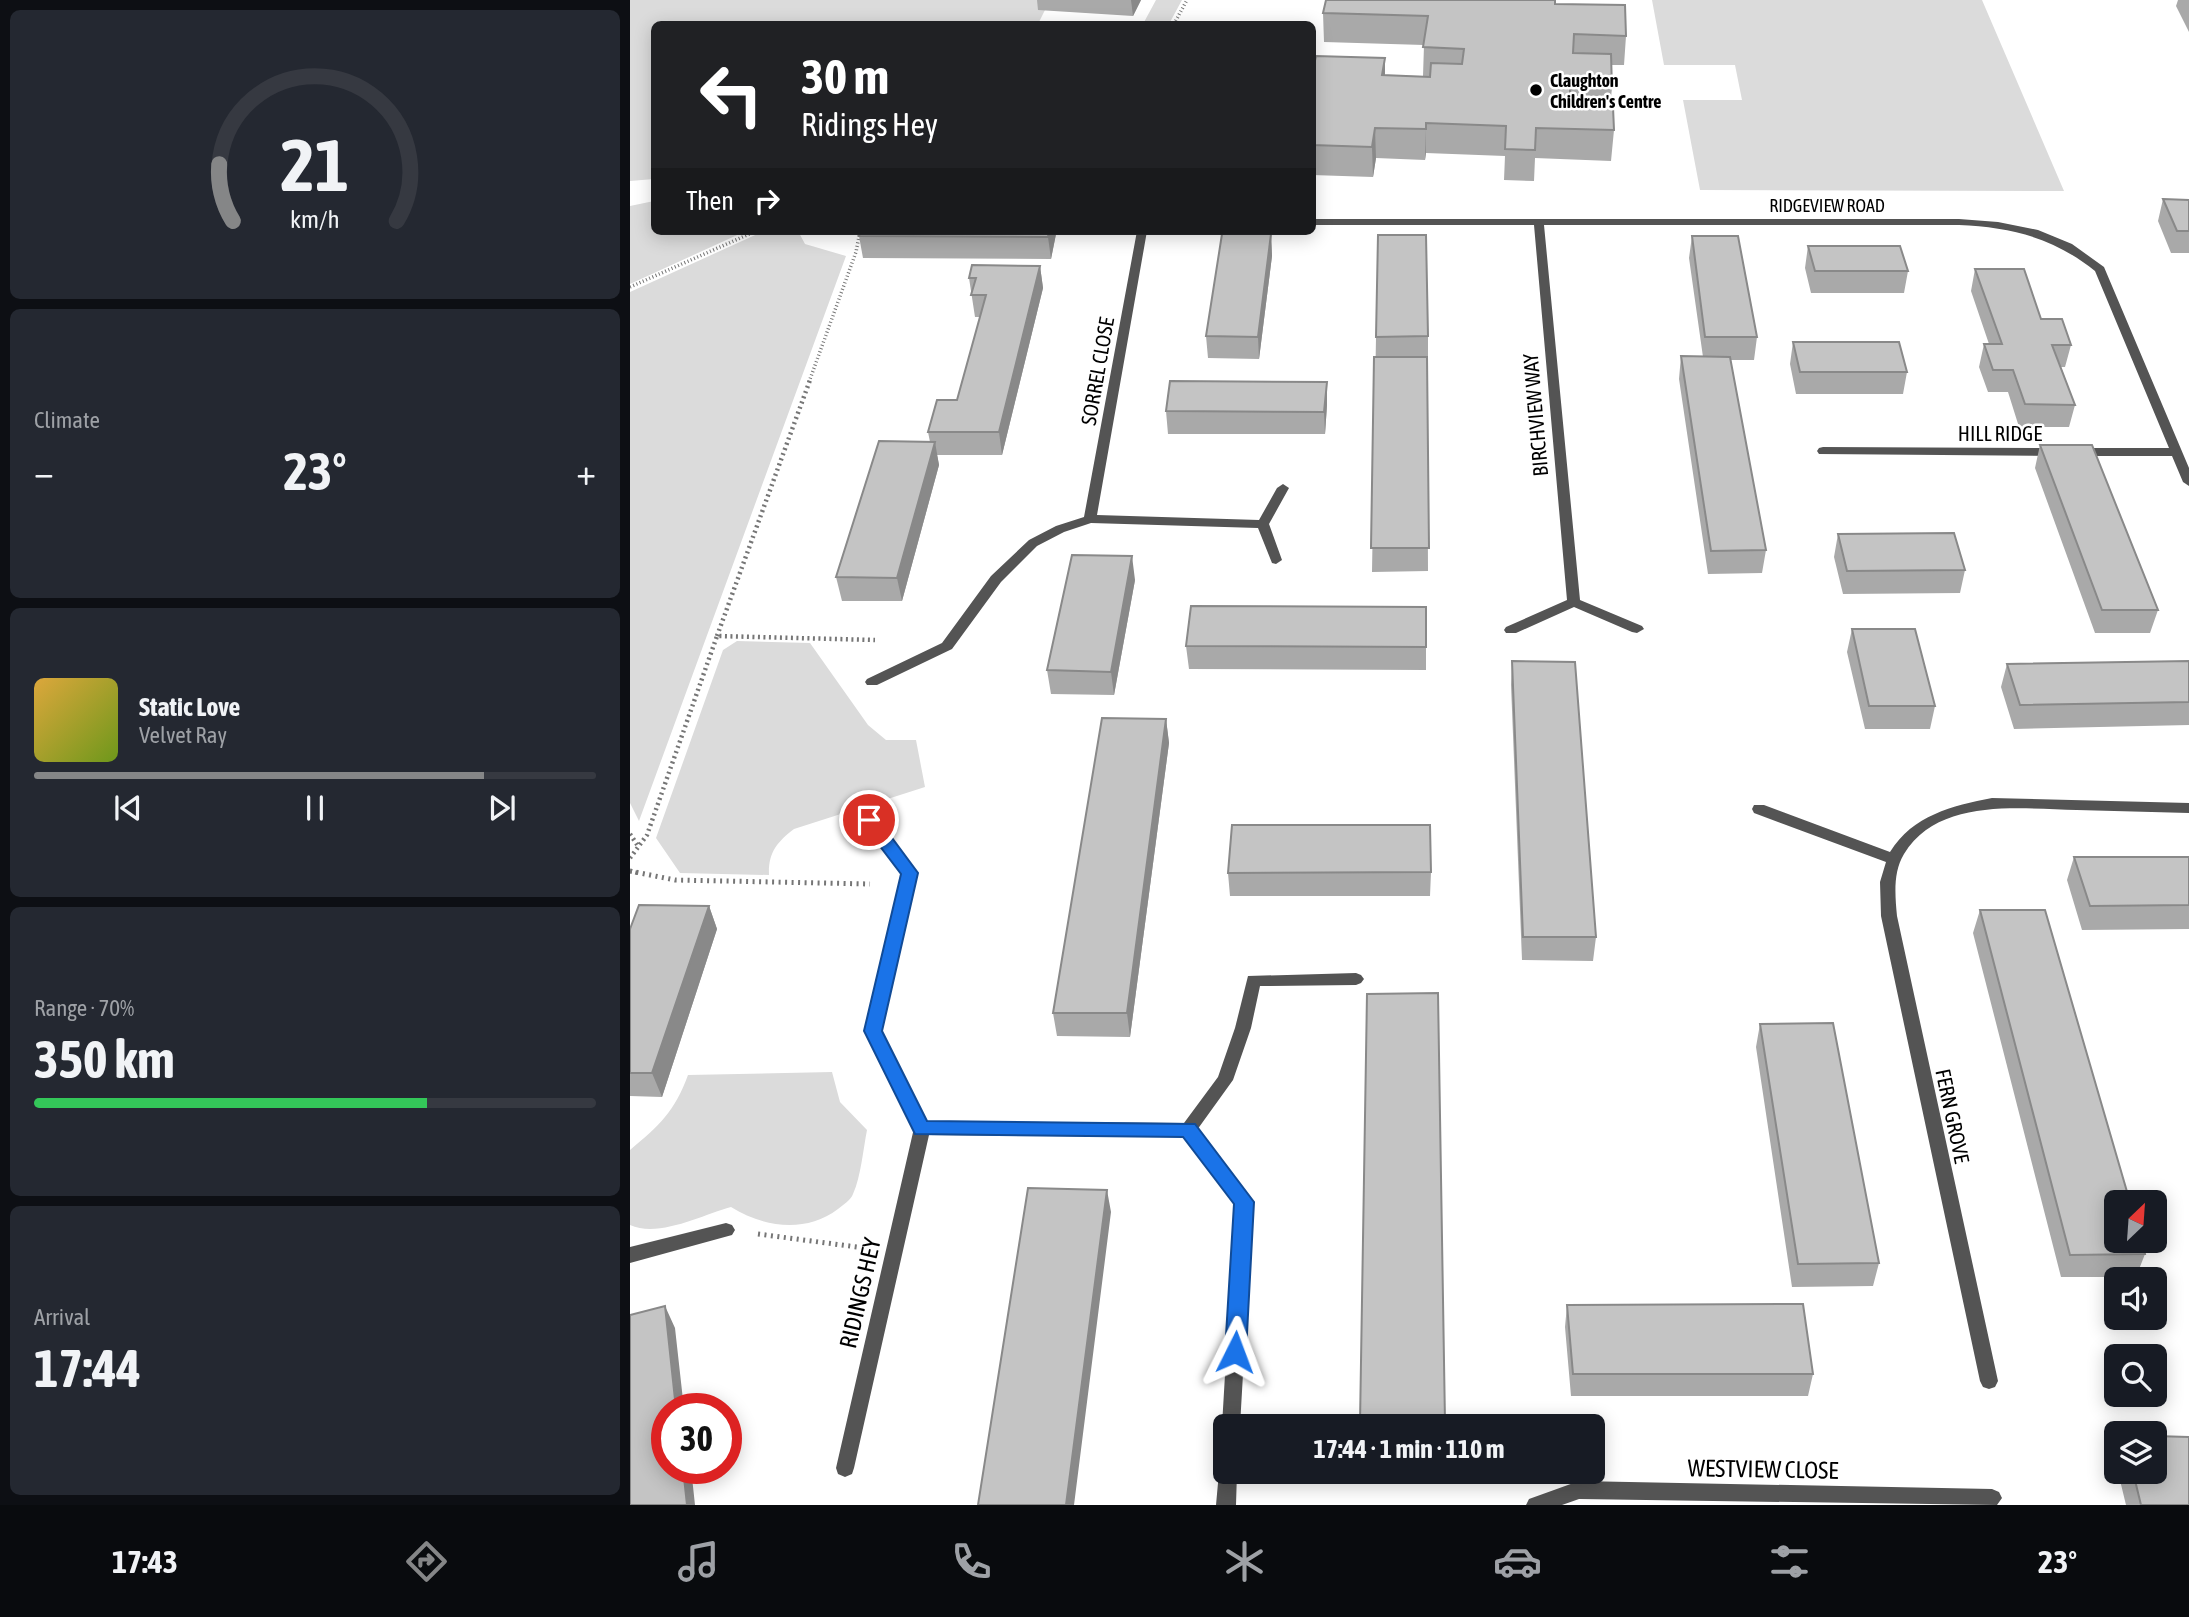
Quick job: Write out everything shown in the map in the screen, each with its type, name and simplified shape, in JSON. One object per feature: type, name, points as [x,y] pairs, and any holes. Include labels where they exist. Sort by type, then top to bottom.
[{"type":"street","name":"RIDGEVIEW ROAD","points":[[1316,222],[1992,223],[2025,228],[2056,239],[2082,253],[2100,269],[2189,482]]},
{"type":"street","name":"BIRCHVIEW WAY","points":[[1539,223],[1574,602]]},
{"type":"street","name":"SORREL CLOSE","points":[[1090,519],[1141,235]]},
{"type":"street","name":"HILL RIDGE","points":[[1823,451],[2176,452]]},
{"type":"street","points":[[1276,560],[1263,524],[1283,488]]},
{"type":"street","points":[[872,682],[947,646],[996,579],[1032,543],[1090,519],[1263,524]]},
{"type":"street","points":[[1511,630],[1574,602],[1637,629]]},
{"type":"street","name":"FERN GROVE","points":[[1989,1381],[1889,916],[1887,882],[1897,852],[1920,828],[1953,811],[1992,803],[2189,808]]},
{"type":"street","points":[[1759,809],[1895,860]]},
{"type":"street","points":[[869,820],[910,873],[873,1031],[922,1128],[1188,1130]]},
{"type":"street","points":[[1188,1130],[1225,1080],[1243,1028],[1253,980],[1356,979]]},
{"type":"street","name":"RIDINGS HEY","points":[[845,1468],[922,1128]]},
{"type":"street","points":[[1188,1130],[1244,1202],[1232,1414]]},
{"type":"street","points":[[630,1255],[726,1230]]},
{"type":"street","points":[[1226,1505],[1227,1484]]},
{"type":"street","name":"WESTVIEW CLOSE","points":[[1536,1505],[1579,1490],[1992,1498]]},
{"type":"path","points":[[1176,21],[1187,0]]},
{"type":"path","points":[[630,287],[747,235]]},
{"type":"path","points":[[630,858],[647,835],[856,252],[859,235]]},
{"type":"path","points":[[717,636],[876,640]]},
{"type":"path","points":[[630,834],[638,846]]},
{"type":"path","points":[[630,871],[675,880],[907,885]]},
{"type":"path","points":[[726,1230],[894,1252]]},
{"type":"shaded area","points":[[630,0],[1050,0],[1040,21],[651,21],[651,179],[630,181]]},
{"type":"shaded area","points":[[1156,0],[1182,0],[1171,21],[1145,21]]},
{"type":"shaded area","points":[[1652,0],[1982,0],[2064,191],[1700,190],[1683,100],[1742,100],[1735,65],[1664,65]]},
{"type":"shaded area","points":[[651,202],[651,235],[737,235],[630,284],[630,206]]},
{"type":"shaded area","points":[[755,235],[800,235],[805,244],[846,256],[639,821],[630,803],[630,292]]},
{"type":"shaded area","points":[[737,641],[810,643],[868,725],[886,740],[916,740],[925,787],[794,829],[775,849],[770,860],[769,875],[680,873],[656,838],[723,650]]},
{"type":"shaded area","points":[[832,1072],[840,1102],[867,1130],[856,1187],[851,1198],[838,1209],[825,1217],[798,1225],[770,1223],[731,1207],[667,1227],[654,1229],[630,1225],[630,1150],[665,1117],[678,1099],[688,1075]]},
{"type":"building","name":"Claughton Children's Centre","points":[[1326,0],[1555,0],[1555,4],[1625,5],[1626,36],[1574,34],[1573,53],[1611,54],[1612,88],[1570,87],[1570,105],[1613,107],[1614,130],[1536,128],[1535,150],[1505,149],[1506,126],[1426,123],[1426,129],[1375,128],[1372,147],[1316,145],[1316,56],[1385,58],[1382,75],[1430,77],[1431,63],[1462,64],[1464,49],[1423,47],[1428,16],[1323,13]]},
{"type":"building","points":[[2163,199],[2189,200],[2189,231],[2177,231]]},
{"type":"building","points":[[859,235],[1048,235],[1048,237]]},
{"type":"building","points":[[1222,235],[1271,235],[1258,337],[1206,336]]},
{"type":"building","points":[[1378,235],[1426,235],[1428,336],[1376,337]]},
{"type":"building","points":[[1692,236],[1738,236],[1757,337],[1705,337]]},
{"type":"building","points":[[1808,246],[1900,246],[1908,271],[1815,271]]},
{"type":"building","points":[[972,265],[1040,266],[999,432],[928,432],[937,400],[957,400],[986,295],[971,295],[976,278],[969,278]]},
{"type":"building","points":[[1975,269],[2024,269],[2041,319],[2062,319],[2071,345],[2052,345],[2075,405],[2025,404],[2013,370],[1993,370],[1984,344],[2002,344]]},
{"type":"building","points":[[1793,342],[1899,342],[1907,372],[1800,372]]},
{"type":"building","points":[[1681,356],[1730,357],[1766,550],[1711,551]]},
{"type":"building","points":[[1374,357],[1427,357],[1429,548],[1371,548]]},
{"type":"building","points":[[1170,381],[1327,382],[1324,412],[1166,411]]},
{"type":"building","points":[[879,441],[935,442],[897,578],[836,577]]},
{"type":"building","points":[[2040,445],[2092,445],[2158,610],[2102,610]]},
{"type":"building","points":[[1954,533],[1965,570],[1847,571],[1838,534]]},
{"type":"building","points":[[1072,555],[1132,556],[1111,672],[1047,670]]},
{"type":"building","points":[[1191,606],[1426,607],[1426,647],[1186,646]]},
{"type":"building","points":[[1852,629],[1915,629],[1935,706],[1869,706]]},
{"type":"building","points":[[1512,661],[1575,662],[1596,937],[1523,937]]},
{"type":"building","points":[[2189,661],[2189,702],[2020,705],[2007,664]]},
{"type":"building","points":[[1102,718],[1166,719],[1127,1013],[1053,1013]]},
{"type":"building","points":[[1232,825],[1430,825],[1431,872],[1228,873]]},
{"type":"building","points":[[2074,857],[2189,857],[2189,905],[2090,906]]},
{"type":"building","points":[[639,905],[709,906],[652,1073],[630,1073],[630,929]]},
{"type":"building","points":[[1980,910],[2045,910],[2127,1190],[2104,1190],[2104,1253],[2145,1254],[2070,1255]]},
{"type":"building","points":[[1438,993],[1445,1414],[1360,1414],[1367,994]]},
{"type":"building","points":[[1833,1023],[1879,1263],[1798,1264],[1760,1024]]},
{"type":"building","points":[[1028,1188],[1107,1190],[1066,1505],[978,1505]]},
{"type":"building","points":[[1803,1304],[1813,1374],[1573,1374],[1567,1305]]},
{"type":"building","points":[[665,1306],[674,1393],[651,1393],[651,1484],[685,1484],[687,1505],[630,1505],[630,1315]]},
{"type":"building","points":[[2167,1436],[2189,1437],[2189,1505],[2141,1505],[2136,1484],[2167,1484]]},
{"type":"place","name":"Claughton Children's Centre","points":[[1536,90]]},
{"type":"route","points":[[869,820],[910,873],[873,1031],[922,1128],[1188,1130],[1244,1202],[1235,1352]]}]
